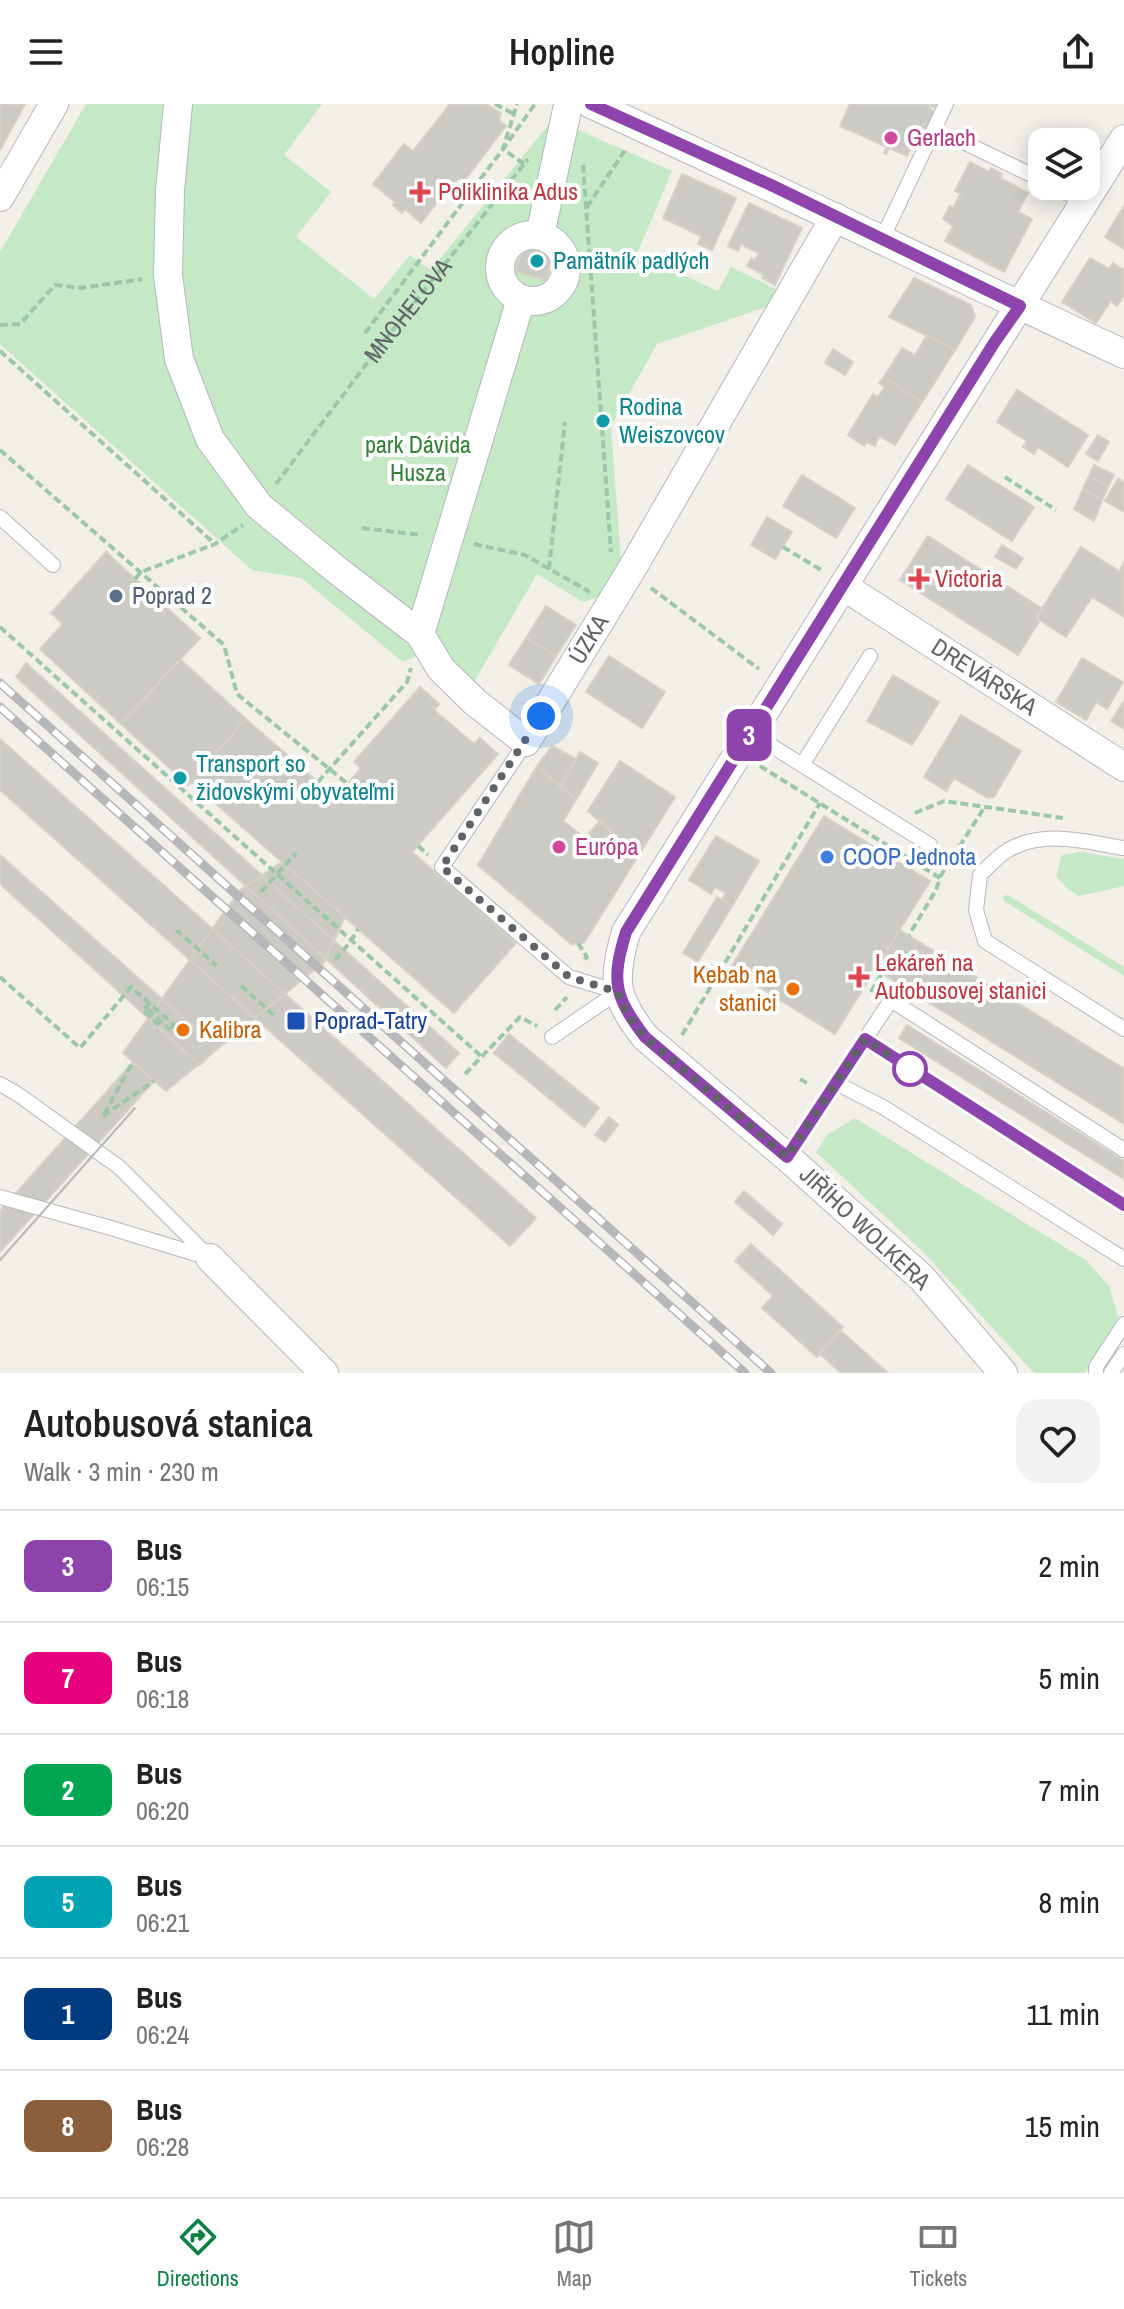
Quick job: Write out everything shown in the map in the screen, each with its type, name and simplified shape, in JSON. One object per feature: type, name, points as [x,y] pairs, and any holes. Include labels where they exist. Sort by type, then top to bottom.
[{"type":"street","points":[[0,197],[54,104]]},
{"type":"street","points":[[178,104],[170,191],[168,275],[179,359],[210,439],[259,506],[420,634],[441,669],[476,703],[526,742]]},
{"type":"street","points":[[540,235],[579,107],[835,217],[1124,354]]},
{"type":"street","points":[[618,992],[618,960],[626,932],[751,733],[835,580],[1020,306],[1124,139]]},
{"type":"street","name":"ÚZKA","points":[[526,742],[630,572],[835,217]]},
{"type":"street","points":[[540,235],[555,243],[579,265],[565,276],[553,294],[532,301],[513,294],[501,278],[501,258],[505,249],[520,237],[540,235]]},
{"type":"street","points":[[420,634],[521,299]]},
{"type":"street","name":"DREVÁRSKA","points":[[835,580],[1124,767]]},
{"type":"street","name":"JIŘÍHO WOLKERA","points":[[618,992],[627,1014],[645,1037],[787,1157],[922,1278],[1003,1373]]},
{"type":"street","points":[[210,1258],[324,1373]]},
{"type":"lane","points":[[882,239],[946,104]]},
{"type":"lane","points":[[957,139],[1028,173]]},
{"type":"lane","points":[[1081,200],[1085,202]]},
{"type":"lane","points":[[0,517],[53,565]]},
{"type":"lane","points":[[802,765],[870,656]]},
{"type":"lane","points":[[751,733],[930,845]]},
{"type":"lane","name":"ÚZKA","points":[[526,742],[442,867],[569,977],[618,992]]},
{"type":"lane","points":[[1124,848],[1060,838],[1030,840],[1006,851],[980,875],[976,910],[985,941],[1124,1029]]},
{"type":"lane","points":[[552,1037],[618,992]]},
{"type":"lane","points":[[787,1157],[891,1000],[1124,1150]]},
{"type":"lane","points":[[865,1039],[1124,1205]]},
{"type":"lane","points":[[836,1083],[883,1107],[1124,1259]]},
{"type":"lane","points":[[0,1084],[119,1167],[210,1258]]},
{"type":"lane","points":[[0,1197],[210,1258]]},
{"type":"lane","points":[[1096,1373],[1096,1367],[1124,1324]]},
{"type":"lane","points":[[1111,1373],[1124,1354]]},
{"type":"path","points":[[495,104],[514,114]]},
{"type":"path","points":[[503,149],[517,104]]},
{"type":"path","points":[[365,333],[535,104]]},
{"type":"path","points":[[587,207],[632,140]]},
{"type":"path","points":[[503,149],[524,164]]},
{"type":"path","name":"MNOHEĽOVA","points":[[141,572],[215,544],[240,528],[533,153]]},
{"type":"path","points":[[583,161],[587,207],[579,265],[613,568],[630,572],[764,673]]},
{"type":"path","points":[[0,325],[20,324],[55,285],[82,288],[168,275]]},
{"type":"path","points":[[0,351],[215,544]]},
{"type":"path","points":[[549,569],[565,422]]},
{"type":"path","points":[[0,450],[224,645],[237,694],[348,784]]},
{"type":"path","points":[[1005,477],[1056,510]]},
{"type":"path","points":[[362,528],[449,538],[525,555],[596,595]]},
{"type":"path","points":[[783,547],[835,580]]},
{"type":"path","points":[[135,579],[141,572]]},
{"type":"path","points":[[0,627],[481,1056]]},
{"type":"path","points":[[318,782],[407,682],[420,634]]},
{"type":"path","points":[[760,766],[940,878]]},
{"type":"path","points":[[894,821],[944,801],[1063,818]]},
{"type":"path","points":[[676,1044],[820,803]]},
{"type":"path","points":[[909,935],[984,808]]},
{"type":"path","points":[[261,892],[296,853]]},
{"type":"path","points":[[335,960],[358,929]]},
{"type":"path","points":[[176,930],[218,963]]},
{"type":"path","points":[[0,977],[80,1048],[131,987],[170,1030],[174,1025],[149,1006]]},
{"type":"path","points":[[241,986],[275,1016]]},
{"type":"path","points":[[149,1006],[143,1010],[161,1027]]},
{"type":"path","points":[[465,1074],[520,1017],[552,1037]]},
{"type":"path","points":[[133,1062],[103,1116],[154,1081]]},
{"type":"path","points":[[800,1079],[810,1085]]},
{"type":"green space","name":"park Dávida Husza","points":[[86,104],[322,104],[284,155],[331,192],[296,237],[374,299],[410,255],[431,270],[553,119],[672,171],[637,254],[718,291],[731,267],[780,291],[772,305],[657,344],[611,426],[621,561],[599,597],[583,602],[537,574],[474,682],[433,648],[403,662],[301,578],[252,570],[0,344],[0,252]]},
{"type":"green space","points":[[1082,852],[1124,859],[1124,886],[1079,896],[1068,889],[1056,876],[1062,855]]},
{"type":"green space","points":[[1008,895],[1124,967],[1124,976],[1004,901],[1003,896]]},
{"type":"green space","points":[[855,1118],[1087,1261],[1109,1286],[1118,1317],[1085,1373],[1034,1373],[921,1250],[816,1152],[827,1135]]},
{"type":"building","points":[[0,104],[25,104],[0,150]]},
{"type":"building","points":[[450,104],[485,104],[501,113],[499,120],[506,126],[464,181],[460,178],[452,183],[421,223],[405,209],[402,213],[393,205],[395,202],[373,184],[404,144],[413,151]]},
{"type":"building","name":"Gerlach","points":[[850,104],[938,104],[936,108],[930,106],[929,109],[935,112],[926,130],[921,127],[907,156],[889,148],[886,154],[887,147],[840,126]]},
{"type":"building","points":[[970,162],[989,172],[991,168],[1002,174],[1000,178],[1028,193],[1018,212],[1032,219],[1004,272],[945,241],[953,226],[943,219],[961,193],[955,191]]},
{"type":"building","points":[[682,174],[736,198],[712,250],[698,244],[701,236],[663,218]]},
{"type":"building","points":[[749,203],[802,228],[775,285],[747,266],[751,258],[755,260],[759,253],[741,244],[738,251],[728,246]]},
{"type":"building","points":[[1124,206],[1124,249],[1105,237]]},
{"type":"building","points":[[524,242],[554,250],[546,280],[516,272]]},
{"type":"building","points":[[1090,258],[1109,269],[1113,263],[1124,270],[1124,296],[1117,306],[1111,301],[1096,323],[1062,302]]},
{"type":"building","points":[[914,278],[971,305],[975,317],[955,350],[889,317]]},
{"type":"building","points":[[927,335],[955,350],[922,402],[884,377],[902,348],[915,355]]},
{"type":"building","points":[[833,349],[853,362],[845,375],[825,363]]},
{"type":"building","points":[[884,377],[922,402],[895,445],[879,436],[875,446],[867,442],[864,446],[848,435],[873,394],[878,397],[885,387],[879,383]]},
{"type":"building","points":[[1017,390],[1088,435],[1068,467],[1038,447],[1034,454],[1023,447],[1027,441],[997,422]]},
{"type":"building","points":[[1098,435],[1109,442],[1098,461],[1086,454]]},
{"type":"building","points":[[968,465],[1034,507],[1012,541],[946,499]]},
{"type":"building","points":[[1094,465],[1114,475],[1108,487],[1089,476]]},
{"type":"building","points":[[802,475],[855,508],[836,538],[783,506]]},
{"type":"building","points":[[1089,476],[1108,487],[1102,500],[1083,489]]},
{"type":"building","points":[[1118,479],[1124,482],[1124,512],[1105,501]]},
{"type":"building","points":[[1083,489],[1102,500],[1094,521],[1074,509]]},
{"type":"building","points":[[767,517],[792,532],[775,559],[751,545]]},
{"type":"building","points":[[928,536],[1043,609],[1036,618],[1040,620],[1018,655],[900,580]]},
{"type":"building","points":[[1002,545],[1023,558],[1016,569],[995,557]]},
{"type":"building","points":[[1081,547],[1119,571],[1124,563],[1124,617],[1092,597],[1066,637],[1036,618]]},
{"type":"building","points":[[106,552],[200,638],[121,724],[40,649],[63,624],[51,613]]},
{"type":"building","points":[[546,606],[576,625],[556,656],[526,638]]},
{"type":"building","points":[[526,638],[556,656],[539,684],[509,665]]},
{"type":"building","points":[[609,656],[665,692],[642,728],[586,692]]},
{"type":"building","points":[[1082,658],[1123,682],[1107,709],[1096,702],[1086,720],[1056,702]]},
{"type":"building","points":[[180,659],[246,719],[188,785],[121,724]]},
{"type":"building","points":[[26,663],[459,1053],[446,1068],[16,677]]},
{"type":"building","points":[[893,675],[939,702],[912,745],[867,721]]},
{"type":"building","name":"Poprad-Tatry","points":[[420,687],[439,704],[434,710],[474,744],[480,738],[498,754],[412,852],[516,943],[454,1013],[191,782],[246,719],[336,798],[361,768],[354,762]]},
{"type":"building","points":[[1124,701],[1124,729],[1111,721]]},
{"type":"building","points":[[961,715],[1021,751],[994,797],[988,798],[954,778],[946,791],[924,777]]},
{"type":"building","points":[[0,739],[536,1218],[510,1246],[0,790]]},
{"type":"building","points":[[552,746],[576,759],[561,786],[537,766]]},
{"type":"building","points":[[580,752],[598,763],[576,800],[561,786]]},
{"type":"building","points":[[620,761],[675,797],[638,856],[588,811]]},
{"type":"building","name":"Európa","points":[[537,766],[576,800],[563,821],[585,838],[600,821],[638,856],[584,943],[571,944],[478,865]]},
{"type":"building","points":[[824,816],[930,881],[835,1034],[730,969]]},
{"type":"building","points":[[716,836],[759,861],[732,906],[722,900],[726,893],[715,887],[711,894],[689,880]]},
{"type":"building","points":[[0,855],[217,1048],[200,1065],[0,884]]},
{"type":"building","name":"Poprad-Tatry","points":[[282,862],[345,917],[324,962],[166,1091],[123,1053],[241,889]]},
{"type":"building","points":[[717,897],[732,906],[698,962],[683,953]]},
{"type":"building","points":[[900,930],[1124,1069],[1124,1124],[875,969]]},
{"type":"building","points":[[907,1025],[1124,1161],[1124,1179],[899,1038]]},
{"type":"building","points":[[509,1034],[599,1108],[584,1127],[494,1053]]},
{"type":"building","points":[[133,1062],[154,1081],[0,1252],[0,1211]]},
{"type":"building","points":[[609,1117],[618,1125],[605,1142],[595,1135]]},
{"type":"building","points":[[744,1191],[782,1224],[773,1235],[735,1202]]},
{"type":"building","points":[[751,1244],[843,1327],[817,1357],[762,1308],[773,1296],[735,1261]]},
{"type":"building","points":[[840,1330],[888,1373],[841,1373],[820,1354]]},
{"type":"tram line","points":[[0,1260],[135,1108]]},
{"type":"railway","points":[[0,683],[771,1373]]},
{"type":"railway","points":[[0,707],[745,1373]]},
{"type":"bus line","name":"3","points":[[591,104],[771,185],[1020,306],[626,932],[617,974],[618,992],[627,1014],[645,1037],[787,1157],[865,1039],[1124,1205]]},
{"type":"place","name":"Gerlach","points":[[891,138]]},
{"type":"place","name":"Poliklinika Adus","points":[[420,192]]},
{"type":"place","name":"Pamätník padlých","points":[[537,261]]},
{"type":"place","name":"Rodina Weiszovcov","points":[[603,421]]},
{"type":"place","name":"Victoria","points":[[919,579]]},
{"type":"place","name":"Poprad 2","points":[[116,596]]},
{"type":"place","name":"Transport so židovskými obyvateľmi","points":[[180,778]]},
{"type":"place","name":"Európa","points":[[559,847]]},
{"type":"place","name":"COOP Jednota","points":[[827,857]]},
{"type":"place","name":"Lekáreň na Autobusovej stanici","points":[[859,977]]},
{"type":"place","name":"Kebab na stanici","points":[[793,989]]},
{"type":"place","name":"Poprad-Tatry","points":[[296,1021]]},
{"type":"place","name":"Kalibra","points":[[183,1030]]},
{"type":"route","points":[[541,716],[442,867],[569,977],[618,992],[627,1014],[645,1037],[787,1157],[865,1039],[910,1069]]}]
